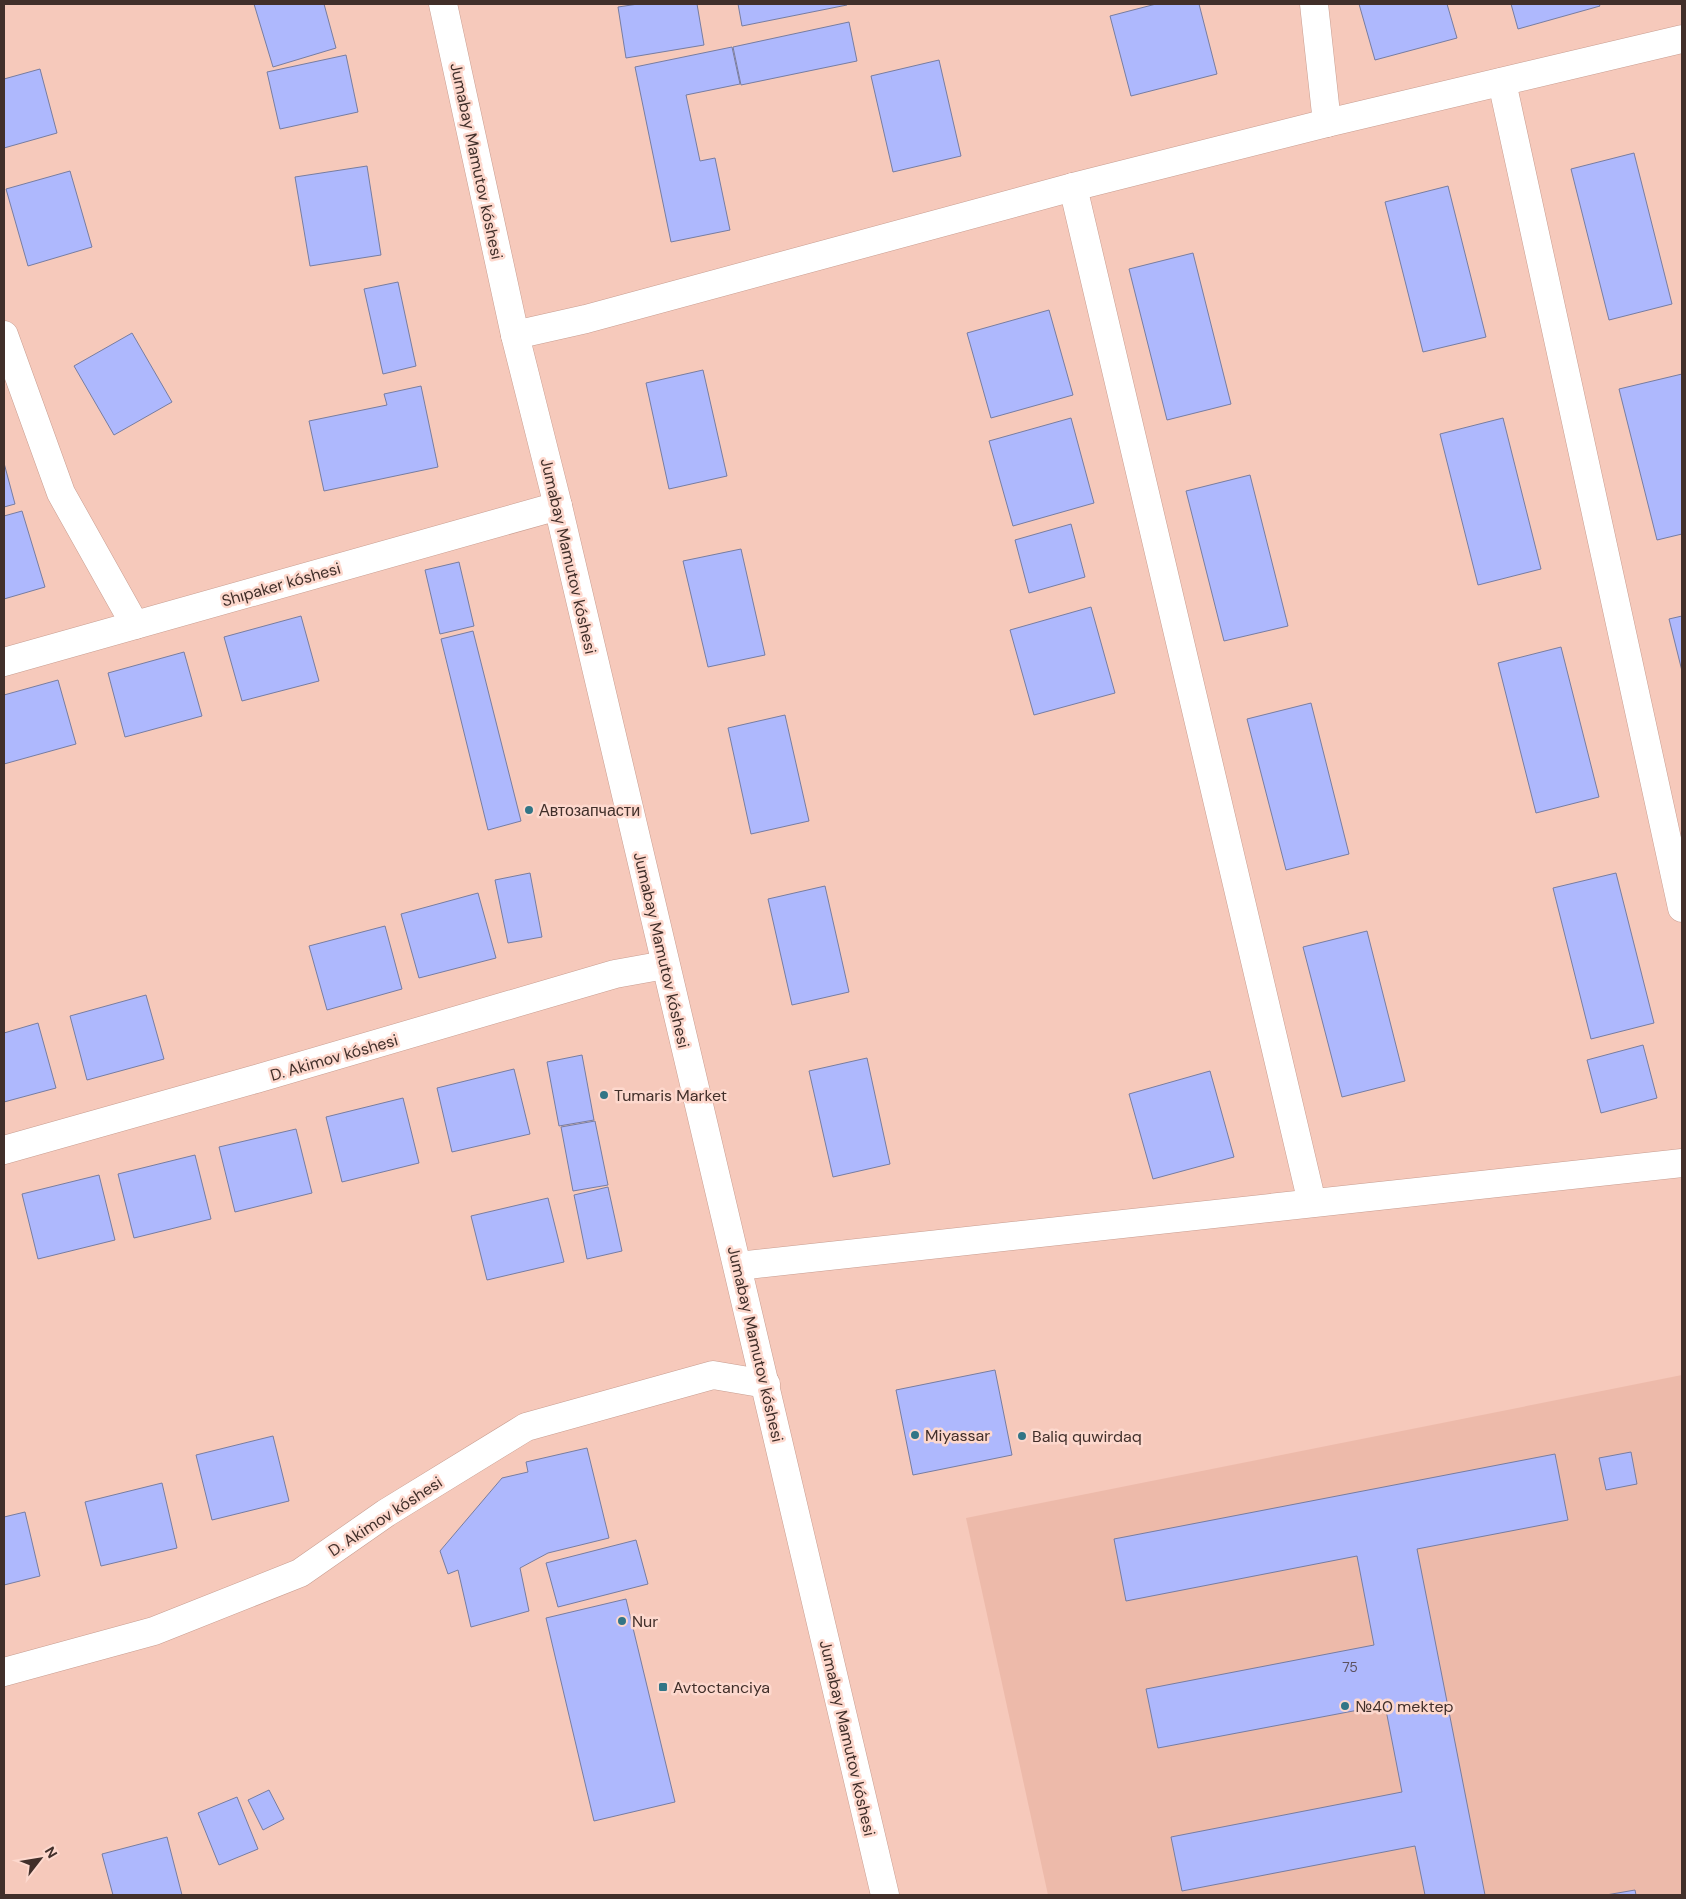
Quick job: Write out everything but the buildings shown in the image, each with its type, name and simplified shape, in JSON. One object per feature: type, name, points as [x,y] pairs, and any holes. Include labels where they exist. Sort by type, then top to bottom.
[{"type":"street","name":"Jumabay Mamutov kóshesi","points":[[443,4],[515,334],[558,506],[885,1895]]},
{"type":"street","points":[[1314,4],[1327,123]]},
{"type":"street","points":[[515,334],[586,319],[1073,187],[1327,123],[1682,39]]},
{"type":"street","points":[[1502,82],[1682,908]]},
{"type":"street","points":[[1073,187],[1312,1203]]},
{"type":"street","points":[[4,335],[61,493],[135,625]]},
{"type":"street","name":"Shıpaker kóshesi","points":[[4,662],[558,506]]},
{"type":"street","name":"D. Akimov kóshesi","points":[[4,1150],[256,1080],[615,974],[665,965]]},
{"type":"street","points":[[738,1266],[1682,1163]]},
{"type":"street","name":"D. Akimov kóshesi","points":[[4,1672],[154,1631],[300,1573],[386,1513],[526,1427],[713,1375],[766,1384]]},
{"type":"shaded area","name":"№40 mektep","points":[[1682,1375],[1682,1895],[1048,1895],[966,1518]]},
{"type":"place","name":"Автозапчасти","points":[[529,810]]},
{"type":"place","name":"Tumaris Market","points":[[604,1095]]},
{"type":"place","name":"Miyassar","points":[[915,1435]]},
{"type":"place","name":"Baliq quwirdaq","points":[[1022,1436]]},
{"type":"place","name":"Nur","points":[[622,1621]]},
{"type":"place","name":"Avtoctanciya","points":[[663,1687]]},
{"type":"place","name":"№40 mektep","points":[[1345,1706]]}]
